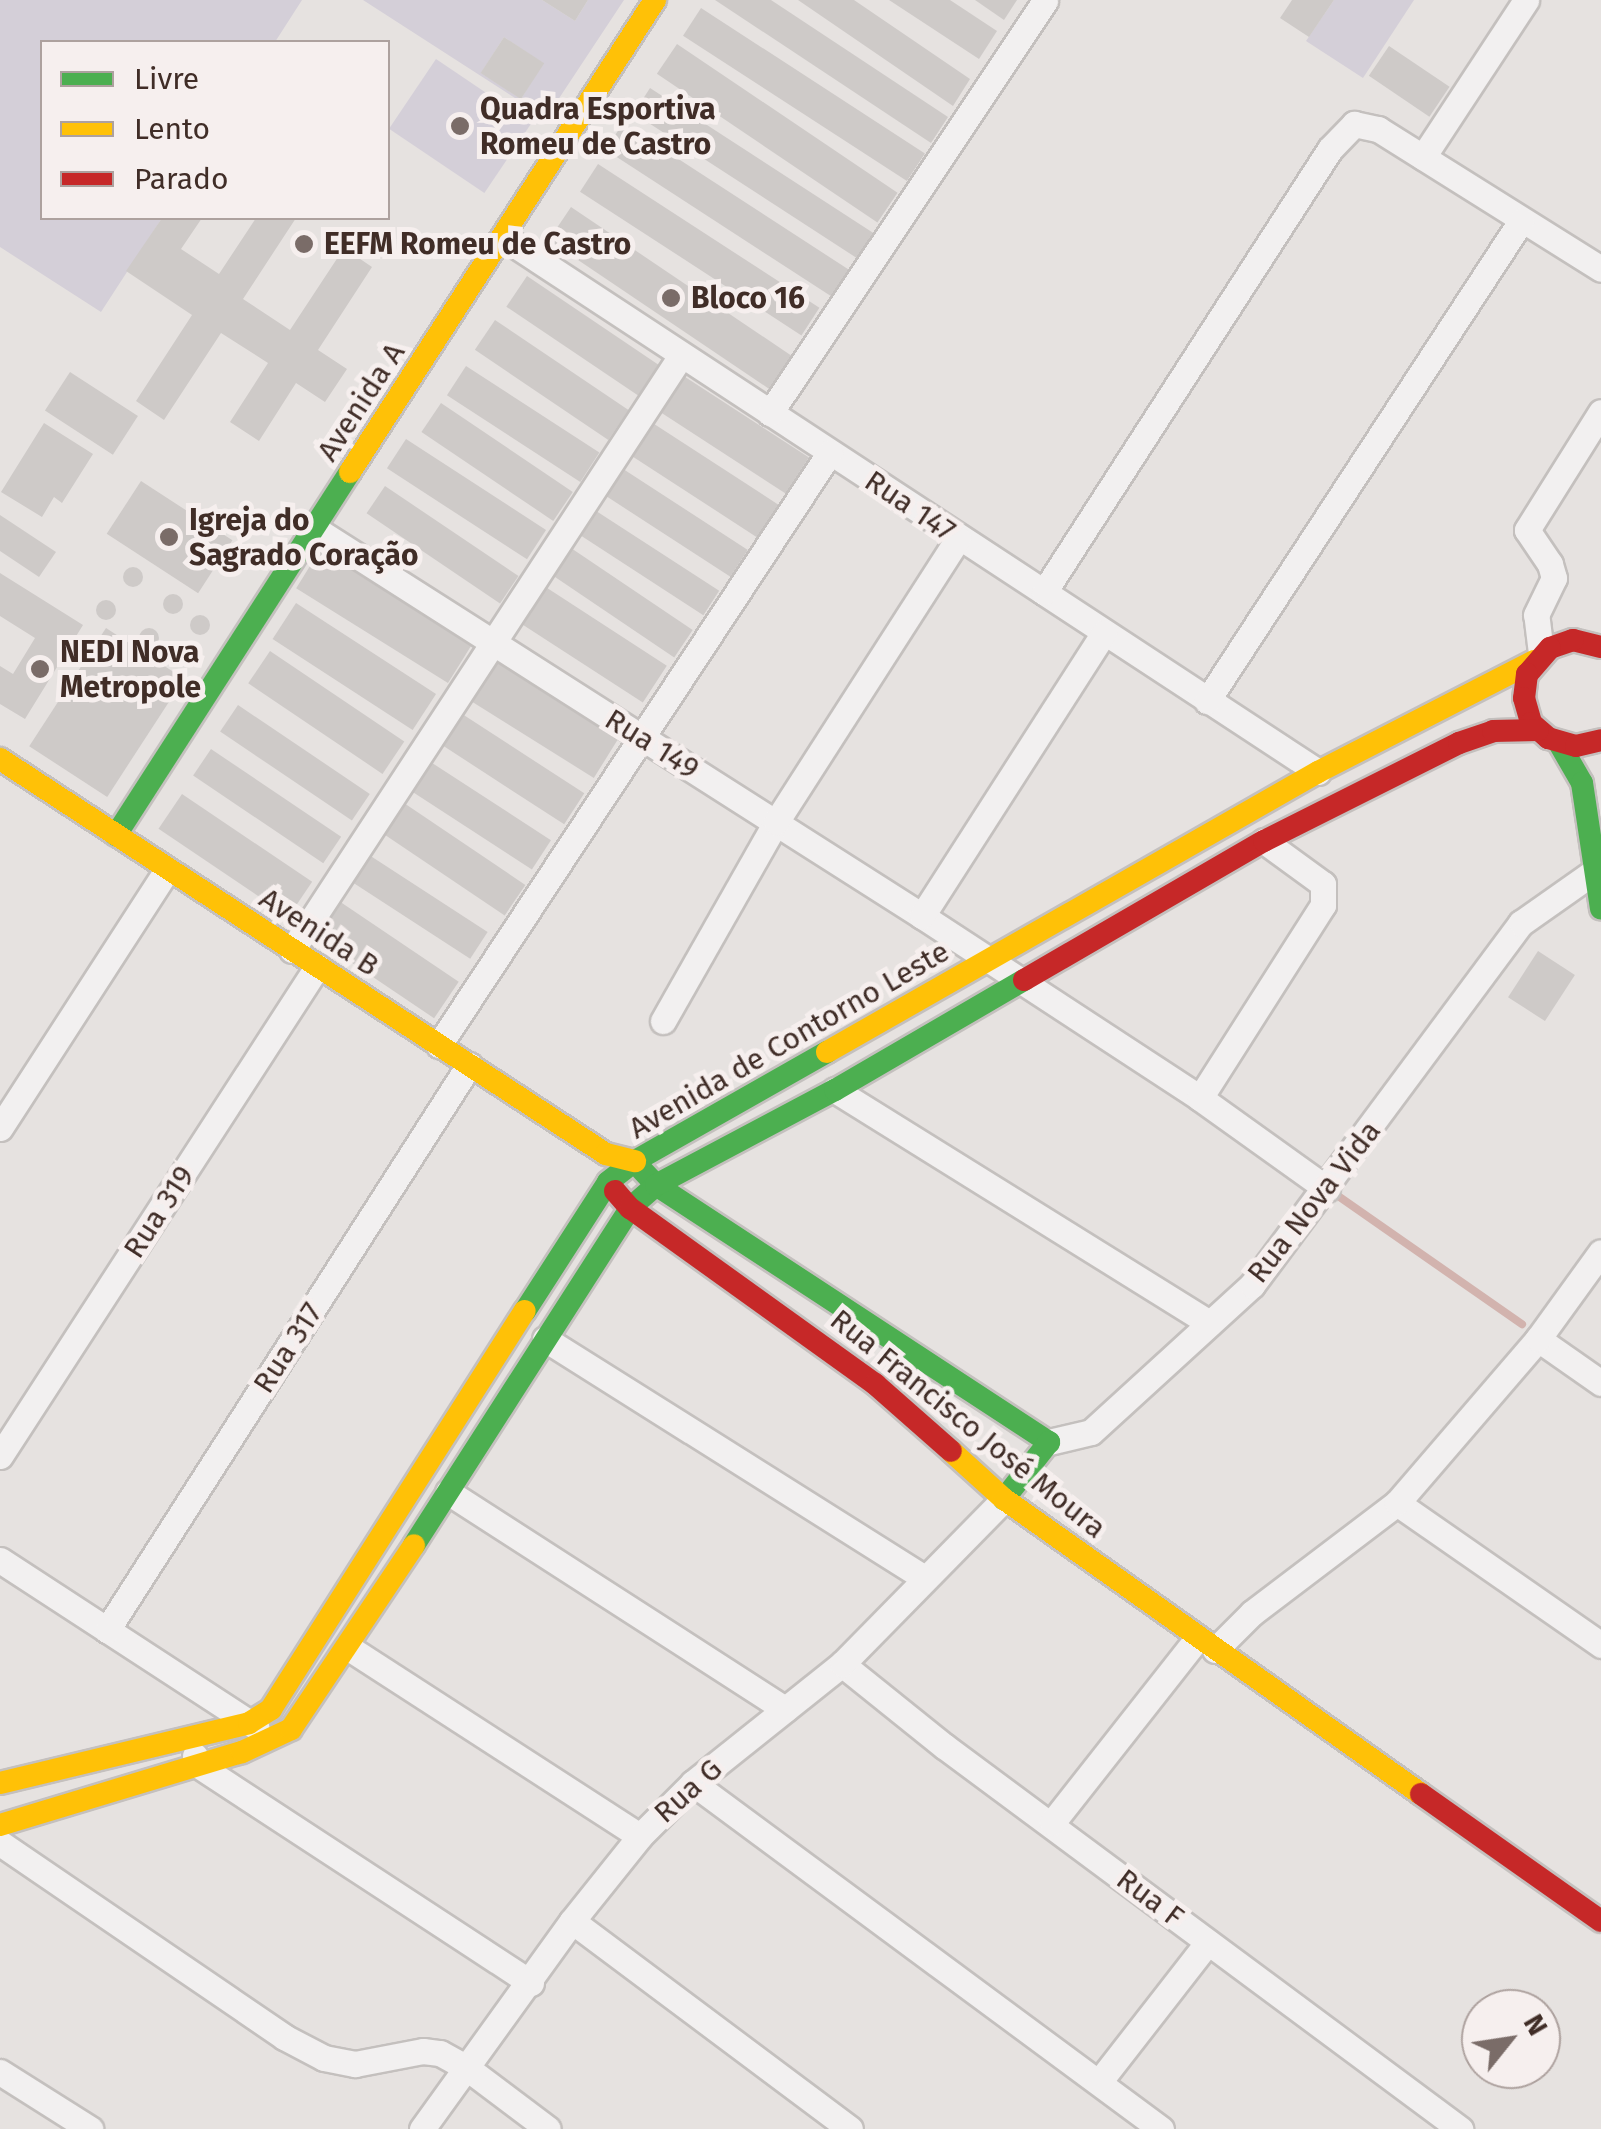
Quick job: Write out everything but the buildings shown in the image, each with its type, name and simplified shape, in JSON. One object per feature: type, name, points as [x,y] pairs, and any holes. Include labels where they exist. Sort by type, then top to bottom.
[{"type":"street","name":"Avenida A","points":[[116,836],[655,0]]},
{"type":"street","points":[[770,413],[1045,0]]},
{"type":"street","points":[[1423,158],[1526,0]]},
{"type":"street","points":[[1044,592],[1344,130],[1365,124],[1601,269]]},
{"type":"street","points":[[1207,700],[1521,221]]},
{"type":"street","name":"Rua 147","points":[[503,237],[680,357],[1318,772]]},
{"type":"street","points":[[292,950],[680,357]]},
{"type":"street","points":[[1601,412],[1527,530],[1550,564],[1554,578],[1536,615],[1545,652],[1524,698],[1531,723],[1558,743],[1576,746],[1601,740]]},
{"type":"street","points":[[439,1046],[830,452]]},
{"type":"street","name":"Rua 149","points":[[315,528],[922,916],[1020,984],[1200,1098],[1327,1189]]},
{"type":"street","points":[[663,1021],[776,822],[958,538]]},
{"type":"street","name":"Avenida de Contorno Leste","points":[[250,1723],[271,1709],[292,1680],[608,1182],[730,1103],[1318,772],[1601,620]]},
{"type":"street","points":[[922,916],[1104,632]]},
{"type":"street","points":[[1545,652],[1587,642],[1601,646]]},
{"type":"street","name":"Avenida de Contorno Leste","points":[[0,1825],[198,1765],[292,1729],[350,1648],[630,1208],[656,1185],[834,1090],[1264,842],[1459,743],[1492,731],[1538,730]]},
{"type":"street","points":[[1558,743],[1582,783],[1601,910]]},
{"type":"street","name":"Avenida B","points":[[4,772],[116,836],[606,1154],[635,1162]]},
{"type":"street","points":[[1200,1098],[1324,905],[1323,884],[1264,842]]},
{"type":"street","points":[[0,1128],[167,870]]},
{"type":"street","name":"Rua Nova Vida","points":[[1049,1442],[1090,1432],[1252,1285],[1521,923],[1595,871]]},
{"type":"street","name":"Rua 319","points":[[0,1456],[317,966]]},
{"type":"street","name":"Rua 317","points":[[107,1630],[469,1065]]},
{"type":"street","points":[[834,1090],[1209,1323]]},
{"type":"street","points":[[606,1154],[608,1182]]},
{"type":"street","name":"Rua Francisco José Moura","points":[[635,1162],[656,1185],[1049,1442]]},
{"type":"street","name":"Rua Francisco José Moura","points":[[608,1182],[630,1208],[874,1384],[1004,1499],[1601,1921]]},
{"type":"street","points":[[1052,1823],[1206,1645],[1397,1503],[1538,1339],[1601,1252]]},
{"type":"street","points":[[1538,1339],[1601,1383]]},
{"type":"street","points":[[545,1340],[924,1578]]},
{"type":"street","points":[[1004,1499],[1049,1442]]},
{"type":"street","points":[[448,1492],[785,1708]]},
{"type":"street","name":"Rua G","points":[[422,2129],[531,1983],[572,1920],[640,1836],[693,1784],[842,1664],[1004,1499]]},
{"type":"street","points":[[1397,1503],[1601,1645]]},
{"type":"street","points":[[0,1560],[272,1738]]},
{"type":"street","points":[[350,1648],[640,1836]]},
{"type":"street","name":"Rua F","points":[[842,1664],[944,1746],[1460,2129]]},
{"type":"street","points":[[0,1782],[250,1723]]},
{"type":"street","points":[[188,1737],[198,1765],[531,1983]]},
{"type":"street","points":[[693,1784],[1161,2129]]},
{"type":"street","points":[[0,1844],[170,1963],[284,2037],[324,2058],[355,2064],[424,2051],[440,2053],[467,2068],[548,2129]]},
{"type":"street","points":[[572,1920],[850,2129]]},
{"type":"street","points":[[1098,2082],[1208,1942]]},
{"type":"street","points":[[0,2072],[81,2126]]},
{"type":"shaded area","points":[[0,0],[302,0],[276,40],[40,40],[40,220],[161,220],[101,312],[0,247]]},
{"type":"shaded area","points":[[363,0],[542,0],[575,21],[588,0],[624,0],[546,118]],"holes":[[[504,37],[543,63],[521,99],[481,73]]]},
{"type":"shaded area","points":[[1334,0],[1414,0],[1363,78],[1306,41]]},
{"type":"shaded area","name":"Quadra Esportiva Romeu de Castro","points":[[436,59],[531,123],[484,193],[390,129]]},
{"type":"waterway","points":[[1331,1191],[1522,1324]]},
{"type":"traffic: fast","points":[[116,835],[350,472]]},
{"type":"traffic: fast","points":[[1559,743],[1582,783],[1601,909]]},
{"type":"traffic: fast","points":[[414,1545],[630,1208],[656,1185],[835,1090],[1024,980]]},
{"type":"traffic: fast","points":[[525,1311],[608,1182],[635,1161],[827,1052]]},
{"type":"traffic: fast","points":[[642,1170],[656,1185],[1049,1442],[1004,1499]]},
{"type":"traffic: slow","points":[[350,472],[655,0]]},
{"type":"traffic: slow","points":[[827,1052],[1318,772],[1534,661]]},
{"type":"traffic: slow","points":[[0,759],[606,1154],[635,1161]]},
{"type":"traffic: slow","points":[[0,1783],[249,1723],[271,1709],[525,1311]]},
{"type":"traffic: slow","points":[[951,1451],[1004,1499],[1421,1794]]},
{"type":"traffic: slow","points":[[0,1825],[242,1752],[291,1729],[414,1545]]},
{"type":"traffic: jam","points":[[1601,647],[1573,640],[1550,648],[1527,674],[1524,698],[1531,723],[1548,738],[1576,746],[1601,740]]},
{"type":"traffic: jam","points":[[1024,980],[1264,841],[1459,743],[1493,731],[1538,730]]},
{"type":"traffic: jam","points":[[615,1191],[630,1208],[875,1384],[951,1451]]},
{"type":"traffic: jam","points":[[1421,1794],[1601,1921]]},
{"type":"place","name":"Quadra Esportiva Romeu de Castro","points":[[460,126]]},
{"type":"place","name":"EEFM Romeu de Castro","points":[[304,244]]},
{"type":"place","name":"Bloco 16","points":[[671,298]]},
{"type":"place","name":"Igreja do Sagrado Coração","points":[[169,537]]},
{"type":"place","name":"NEDI Nova Metropole","points":[[40,669]]}]
